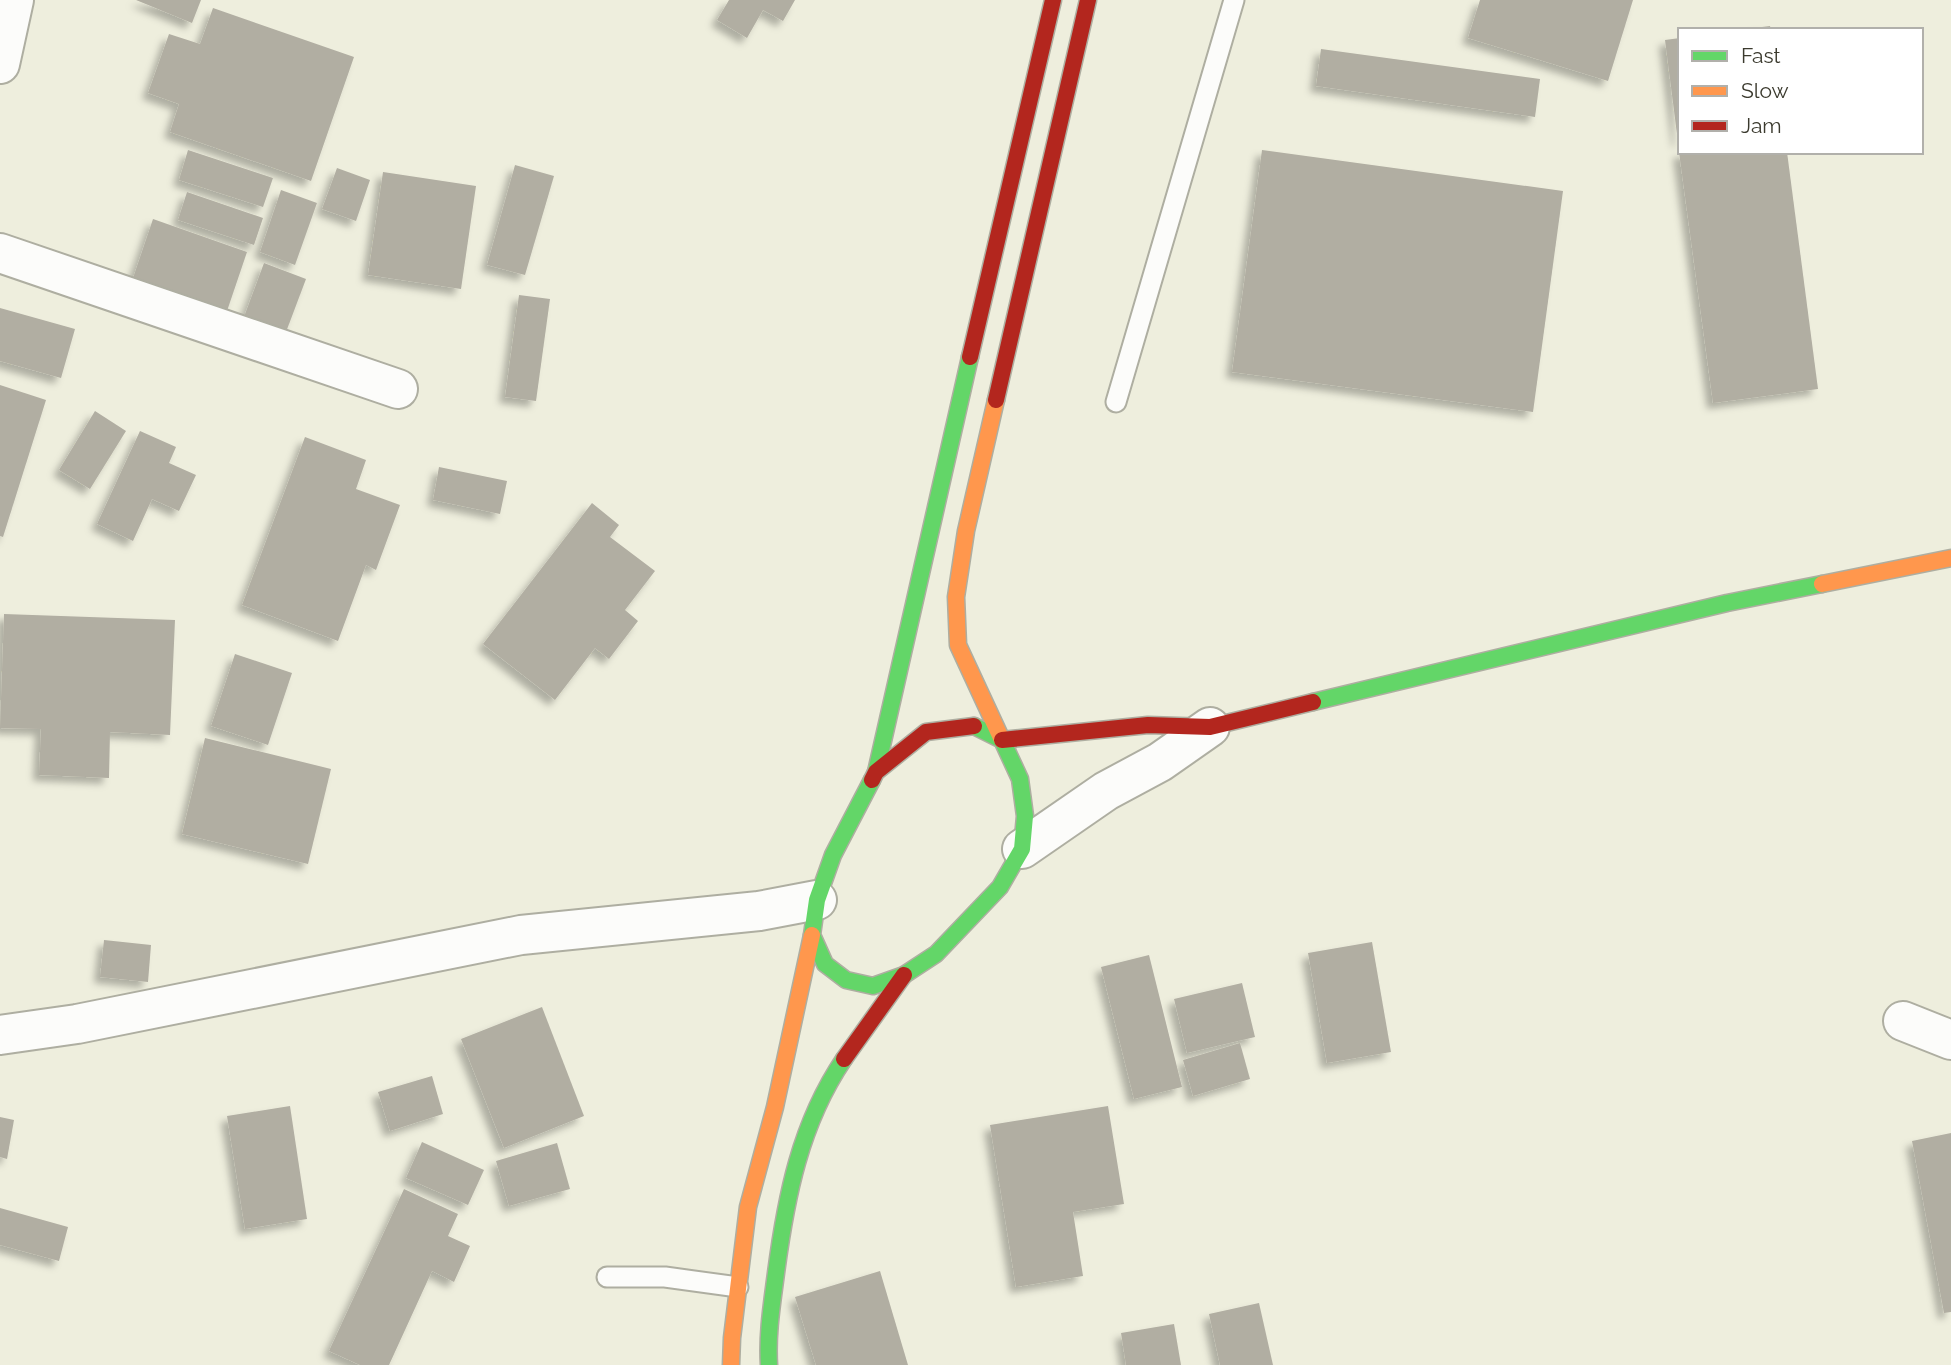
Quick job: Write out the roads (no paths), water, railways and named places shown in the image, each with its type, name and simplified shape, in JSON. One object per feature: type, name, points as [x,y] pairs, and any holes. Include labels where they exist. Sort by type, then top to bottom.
[{"type":"main road","points":[[731,1365],[748,1207],[784,1068],[815,918],[834,855],[876,772],[1053,0]]},
{"type":"main road","points":[[815,918],[825,964],[846,980],[873,986],[904,975],[936,954],[1000,887],[1022,849],[1025,816],[1020,779],[958,645],[956,597],[966,531],[1088,0]]},
{"type":"main road","points":[[876,772],[926,732],[974,726],[1002,740],[1148,724],[1210,727],[1727,603],[1951,558]]},
{"type":"main road","points":[[769,1365],[767,1338],[784,1212],[809,1122],[842,1062],[904,975]]},
{"type":"street","points":[[0,64],[14,0]]},
{"type":"street","points":[[0,253],[398,388]]},
{"type":"street","points":[[1022,849],[1106,791],[1160,762],[1210,727]]},
{"type":"street","points":[[0,1035],[77,1024],[521,935],[759,911],[815,918]]},
{"type":"street","points":[[1903,1021],[1951,1040]]},
{"type":"lane","points":[[1116,402],[1234,0]]},
{"type":"lane","points":[[607,1277],[665,1276],[738,1287]]}]
